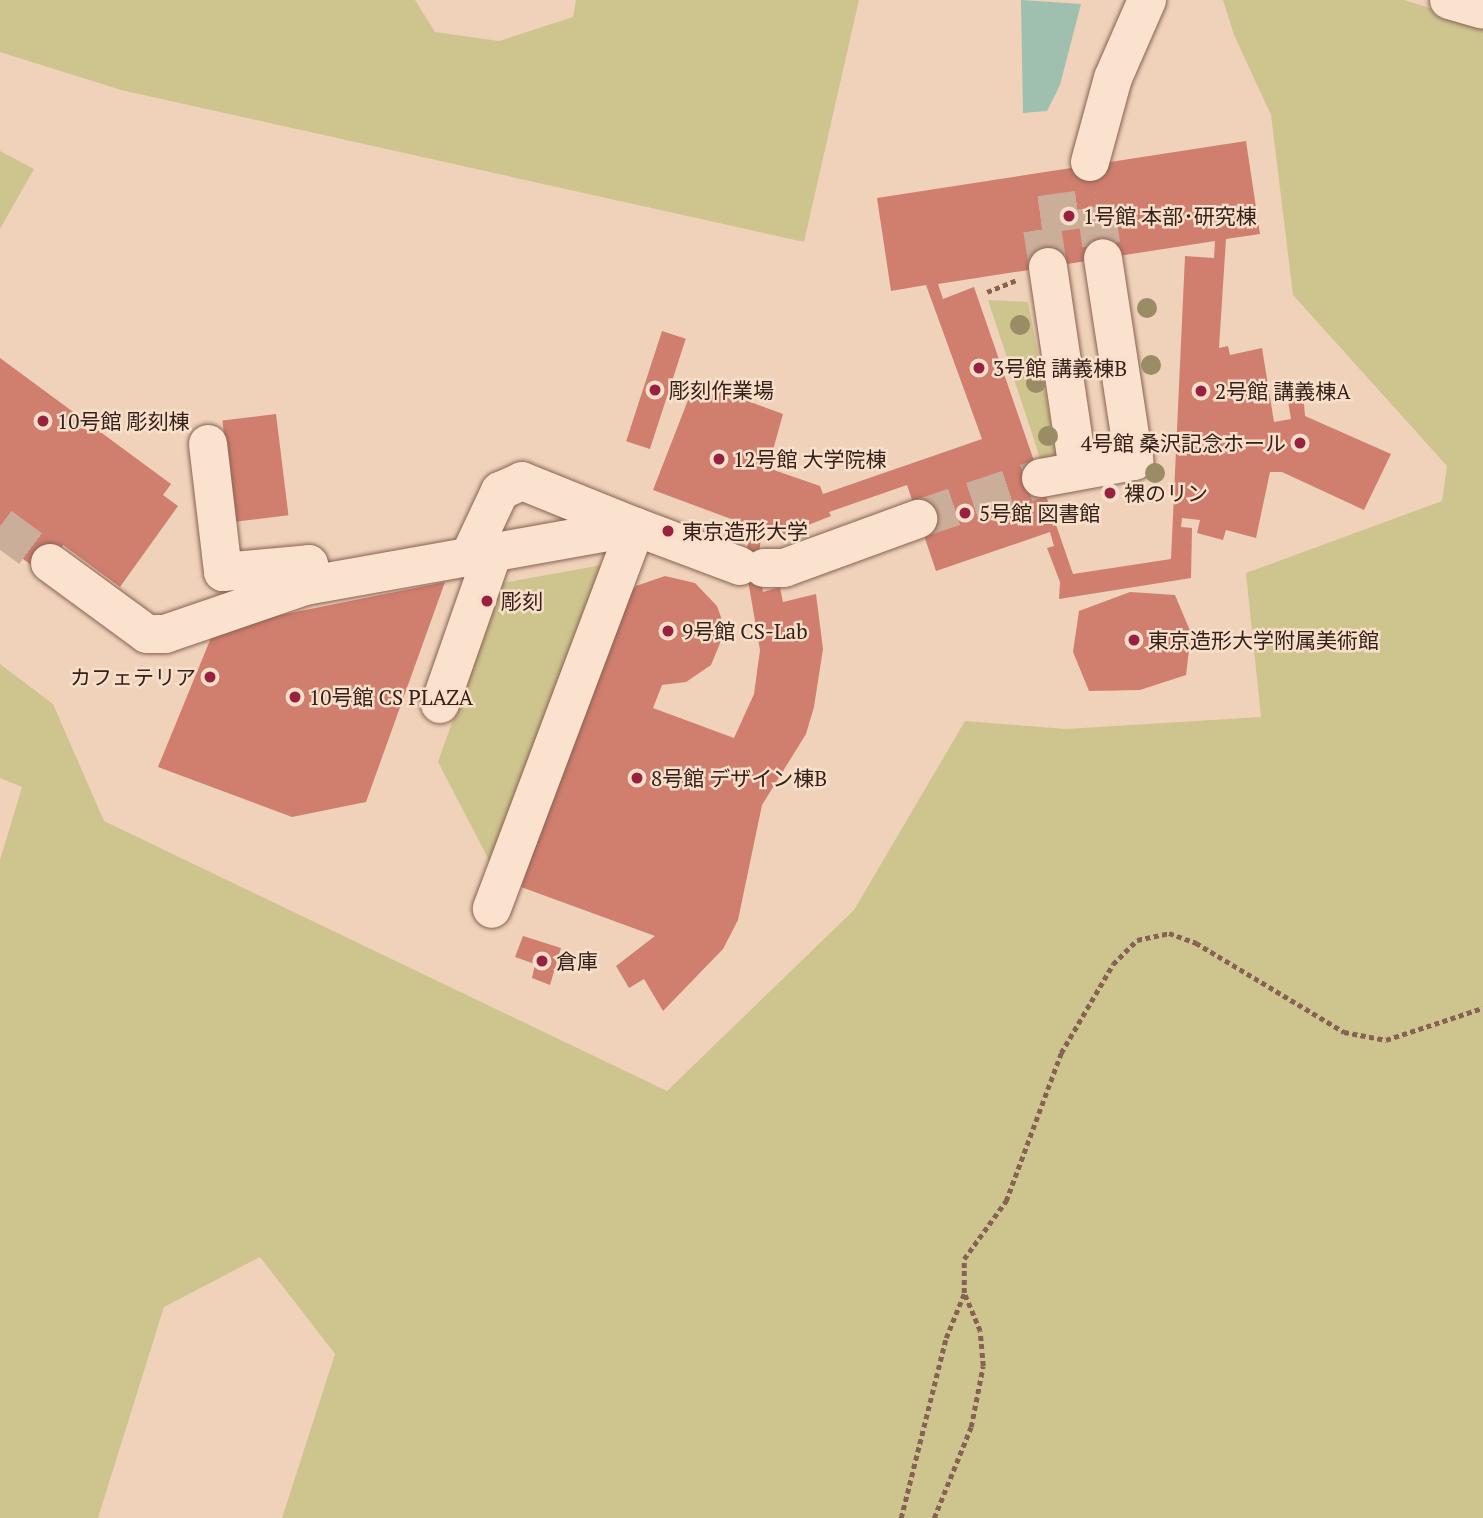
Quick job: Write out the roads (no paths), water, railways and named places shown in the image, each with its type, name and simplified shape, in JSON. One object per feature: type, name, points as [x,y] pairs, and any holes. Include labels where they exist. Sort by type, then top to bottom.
[{"type":"street","points":[[1090,162],[1113,78],[1147,0]]},
{"type":"street","points":[[1449,0],[1483,10]]},
{"type":"street","points":[[1041,478],[1134,461],[1103,258]]},
{"type":"street","points":[[1034,273],[1078,470]]},
{"type":"street","points":[[208,444],[223,572],[309,564],[313,584]]},
{"type":"street","points":[[440,704],[500,491],[522,481],[636,527],[752,567],[785,568],[918,519]]},
{"type":"street","points":[[50,564],[147,635],[165,634],[313,584],[636,527]]},
{"type":"street","points":[[492,909],[636,527]]},
{"type":"tunnel","points":[[1048,267],[1040,215],[1096,207],[1103,258]]},
{"type":"tunnel","points":[[918,519],[1041,478]]},
{"type":"tunnel","points":[[0,526],[50,563]]},
{"type":"place","name":"1号館 本部･研究棟","points":[[1069,216]]},
{"type":"place","name":"3号館 講義棟B","points":[[979,368]]},
{"type":"place","name":"彫刻作業場","points":[[655,390]]},
{"type":"place","name":"2号館 講義棟A","points":[[1201,391]]},
{"type":"place","name":"10号館 彫刻棟","points":[[43,421]]},
{"type":"place","name":"4号館 桑沢記念ホール","points":[[1300,443]]},
{"type":"place","name":"12号館 大学院棟","points":[[719,459]]},
{"type":"place","name":"裸のリン","points":[[1110,493]]},
{"type":"place","name":"5号館 図書館","points":[[965,513]]},
{"type":"place","name":"東京造形大学","points":[[668,531]]},
{"type":"place","name":"彫刻","points":[[487,601]]},
{"type":"place","name":"9号館 CS-Lab","points":[[668,631]]},
{"type":"place","name":"東京造形大学附属美術館","points":[[1134,640]]},
{"type":"place","name":"カフェテリア","points":[[210,677]]},
{"type":"place","name":"10号館 CS PLAZA","points":[[295,697]]},
{"type":"place","name":"8号館 デザイン棟B","points":[[637,778]]},
{"type":"place","name":"倉庫","points":[[542,961]]}]
